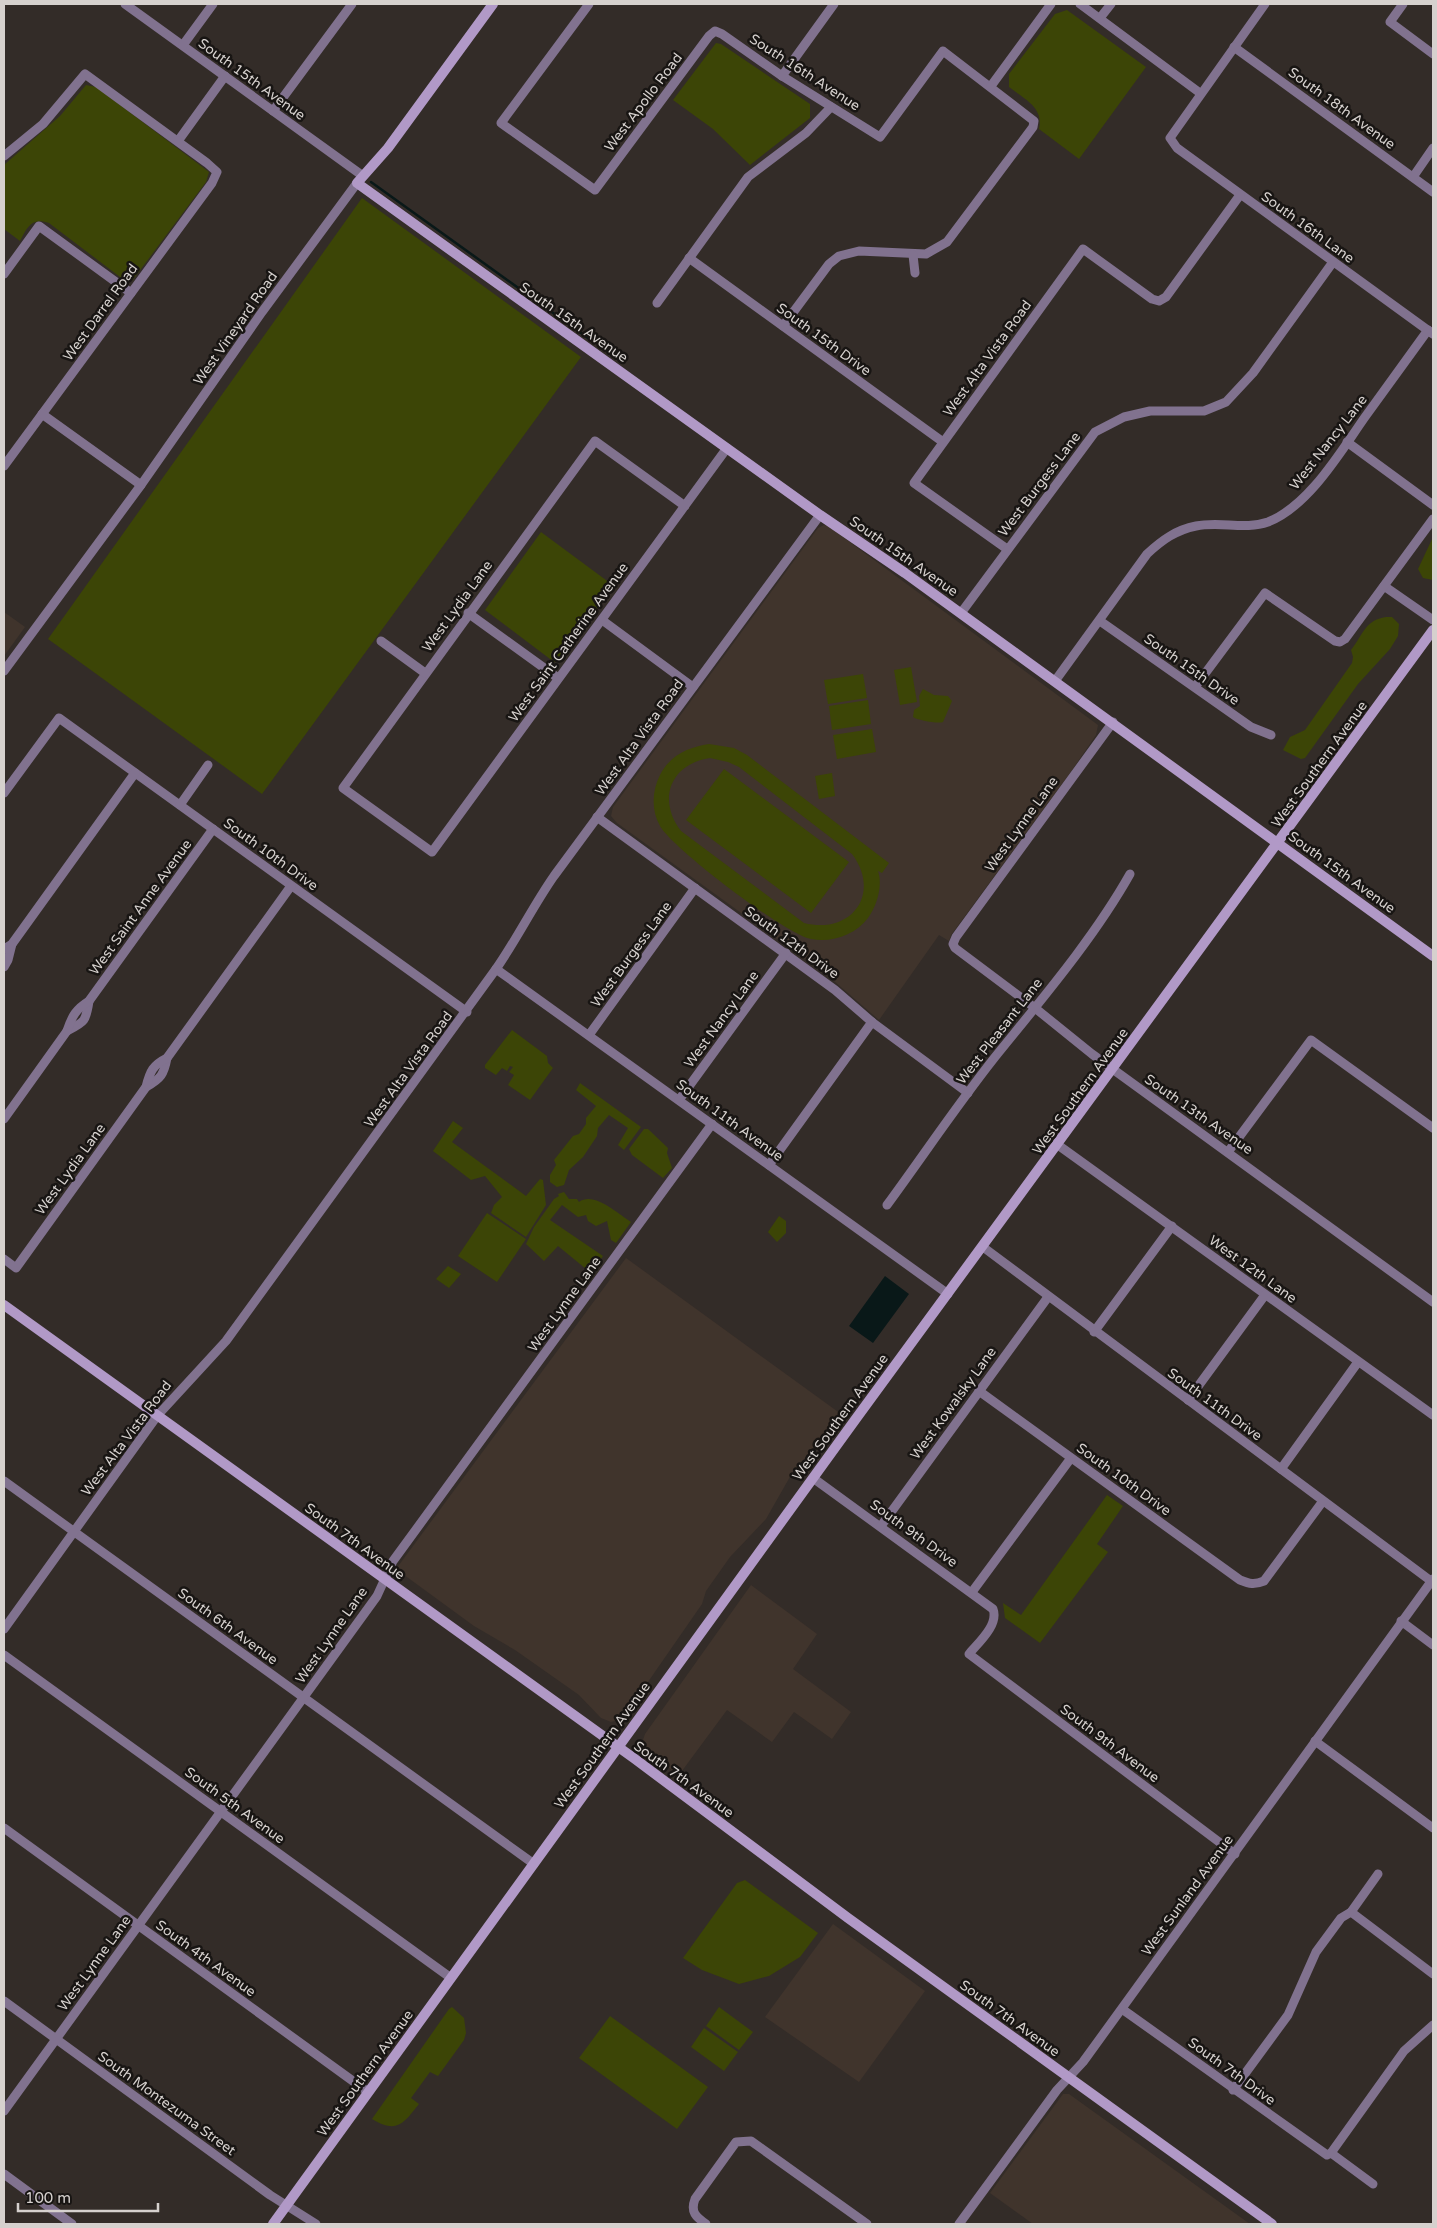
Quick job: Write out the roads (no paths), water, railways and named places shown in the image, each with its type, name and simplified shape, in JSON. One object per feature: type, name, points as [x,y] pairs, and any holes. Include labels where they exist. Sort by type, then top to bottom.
[{"type":"main road","name":"West Vineyard Road","points":[[360,180],[388,148],[494,4]]},
{"type":"main road","name":"South 15th Avenue","points":[[360,180],[727,448],[1113,722],[1433,956]]},
{"type":"main road","name":"West Southern Avenue","points":[[273,2224],[813,1478],[1433,630]]},
{"type":"main road","name":"South 7th Avenue","points":[[4,1305],[618,1748],[848,1918],[1272,2224]]},
{"type":"street","name":"South 15th Avenue","points":[[126,4],[273,111],[360,180]]},
{"type":"street","points":[[183,46],[213,4]]},
{"type":"street","points":[[273,111],[352,4]]},
{"type":"street","name":"West Apollo Road","points":[[589,4],[501,122],[594,190],[709,36],[715,31]]},
{"type":"street","points":[[782,76],[834,4]]},
{"type":"street","points":[[783,326],[829,264],[839,256],[859,251],[913,255],[926,254],[947,242],[1033,127],[1034,120],[991,86],[1051,4]]},
{"type":"street","points":[[1080,4],[1200,93],[1265,4]]},
{"type":"street","points":[[1100,18],[1110,4]]},
{"type":"street","points":[[1403,4],[1390,22],[1433,54]]},
{"type":"street","name":"South 16th Avenue","points":[[715,31],[782,76],[880,137],[943,51],[991,86]]},
{"type":"street","name":"South 18th Avenue","points":[[1234,47],[1433,192]]},
{"type":"street","points":[[5,153],[43,124],[85,74],[178,141],[225,76]]},
{"type":"street","name":"South 16th Lane","points":[[1200,93],[1170,138],[1177,148],[1430,332]]},
{"type":"street","points":[[657,303],[748,177],[806,133],[831,107]]},
{"type":"street","name":"West Darrel Road","points":[[4,466],[212,183],[216,172],[178,141]]},
{"type":"street","points":[[1413,177],[1433,148]]},
{"type":"street","name":"West Vineyard Road","points":[[4,671],[141,485],[262,312],[360,180]]},
{"type":"street","name":"West Alta Vista Road","points":[[1007,549],[914,483],[1083,249],[1152,299],[1159,301],[1166,297],[1240,195]]},
{"type":"street","points":[[4,274],[39,226],[131,293]]},
{"type":"street","points":[[913,255],[915,273]]},
{"type":"street","name":"South 15th Drive","points":[[689,258],[943,442]]},
{"type":"street","name":"West Burgess Lane","points":[[961,613],[1095,432],[1124,417],[1150,411],[1204,411],[1226,402],[1254,373],[1333,262]]},
{"type":"street","name":"West Nancy Lane","points":[[1055,681],[1147,554],[1163,539],[1180,530],[1198,526],[1245,526],[1267,522],[1280,516],[1301,500],[1430,332]]},
{"type":"street","points":[[42,414],[141,485]]},
{"type":"street","name":"West Lydia Lane","points":[[432,852],[343,788],[468,613],[595,442],[685,506]]},
{"type":"street","points":[[1347,442],[1433,505]]},
{"type":"street","name":"West Saint Catherine Avenue","points":[[432,852],[727,448]]},
{"type":"street","name":"West Alta Vista Road","points":[[4,1629],[157,1416],[226,1341],[466,1012],[513,945],[533,906],[597,817],[820,515]]},
{"type":"street","points":[[1195,687],[1266,594],[1335,641],[1340,642],[1345,639],[1433,519]]},
{"type":"street","points":[[1384,586],[1433,620]]},
{"type":"street","points":[[468,613],[558,678]]},
{"type":"street","points":[[602,620],[693,687]]},
{"type":"street","name":"South 15th Drive","points":[[1100,621],[1251,727],[1271,735]]},
{"type":"street","points":[[381,641],[425,673]]},
{"type":"street","name":"South 10th Drive","points":[[4,793],[59,718],[466,1012]]},
{"type":"street","name":"West Lynne Lane","points":[[953,944],[956,937],[1113,722]]},
{"type":"street","points":[[180,805],[208,765]]},
{"type":"street","points":[[4,967],[8,960],[8,946],[135,772]]},
{"type":"street","name":"South 12th Drive","points":[[597,817],[786,953],[835,990],[872,1022],[968,1093]]},
{"type":"street","name":"West Saint Anne Avenue","points":[[4,1119],[67,1031],[72,1016],[77,1009],[89,1000],[213,829]]},
{"type":"street","name":"West Pleasant Lane","points":[[888,1205],[968,1093],[1035,1008],[1119,893],[1130,874]]},
{"type":"street","name":"West Lydia Lane","points":[[4,1259],[16,1268],[146,1087],[150,1072],[155,1064],[167,1058],[292,886]]},
{"type":"street","name":"West Burgess Lane","points":[[589,1036],[695,888]]},
{"type":"street","name":"South 13th Avenue","points":[[953,944],[958,952],[1035,1008],[1113,1070],[1433,1302]]},
{"type":"street","name":"West Nancy Lane","points":[[679,1100],[786,953]]},
{"type":"street","name":"South 11th Avenue","points":[[496,969],[948,1294]]},
{"type":"street","points":[[769,1165],[872,1022]]},
{"type":"street","points":[[1228,1152],[1311,1040],[1433,1128]]},
{"type":"street","name":"West Lynne Lane","points":[[4,2111],[377,1596],[393,1561],[712,1124]]},
{"type":"street","name":"West 12th Lane","points":[[1058,1145],[1433,1415]]},
{"type":"street","points":[[1094,1332],[1172,1226]]},
{"type":"street","name":"South 11th Drive","points":[[983,1247],[1094,1332],[1432,1580]]},
{"type":"street","points":[[1188,1400],[1265,1294]]},
{"type":"street","name":"West Kowalsky Lane","points":[[881,1526],[1048,1297]]},
{"type":"street","points":[[1280,1469],[1358,1362]]},
{"type":"street","name":"South 10th Drive","points":[[979,1391],[1240,1580],[1256,1584],[1268,1576],[1323,1501]]},
{"type":"street","points":[[972,1592],[1071,1458]]},
{"type":"street","name":"South 9th Drive","points":[[813,1478],[990,1605],[995,1615],[992,1624],[969,1654]]},
{"type":"street","name":"South 6th Avenue","points":[[4,1481],[534,1864]]},
{"type":"street","name":"West Sunland Avenue","points":[[959,2224],[1122,2009],[1432,1580]]},
{"type":"street","points":[[1402,1622],[1433,1645]]},
{"type":"street","name":"South 9th Avenue","points":[[969,1654],[1235,1854]]},
{"type":"street","name":"South 5th Avenue","points":[[4,1655],[450,1978]]},
{"type":"street","points":[[1315,1741],[1433,1828]]},
{"type":"street","name":"South 4th Avenue","points":[[4,1828],[368,2092]]},
{"type":"street","points":[[1233,2090],[1288,2015],[1316,1952],[1340,1918],[1350,1912],[1378,1874]]},
{"type":"street","points":[[1350,1912],[1433,1974]]},
{"type":"street","name":"South Montezuma Street","points":[[4,2002],[316,2224]]},
{"type":"street","name":"South 7th Drive","points":[[1122,2009],[1233,2090],[1373,2184]]},
{"type":"street","points":[[1329,2154],[1404,2051],[1433,2025]]},
{"type":"street","points":[[706,2224],[696,2217],[692,2207],[695,2199],[736,2142],[744,2140],[751,2141],[866,2224]]},
{"type":"street","points":[[4,2174],[72,2224]]},
{"type":"waterway","points":[[371,182],[588,338]]}]
